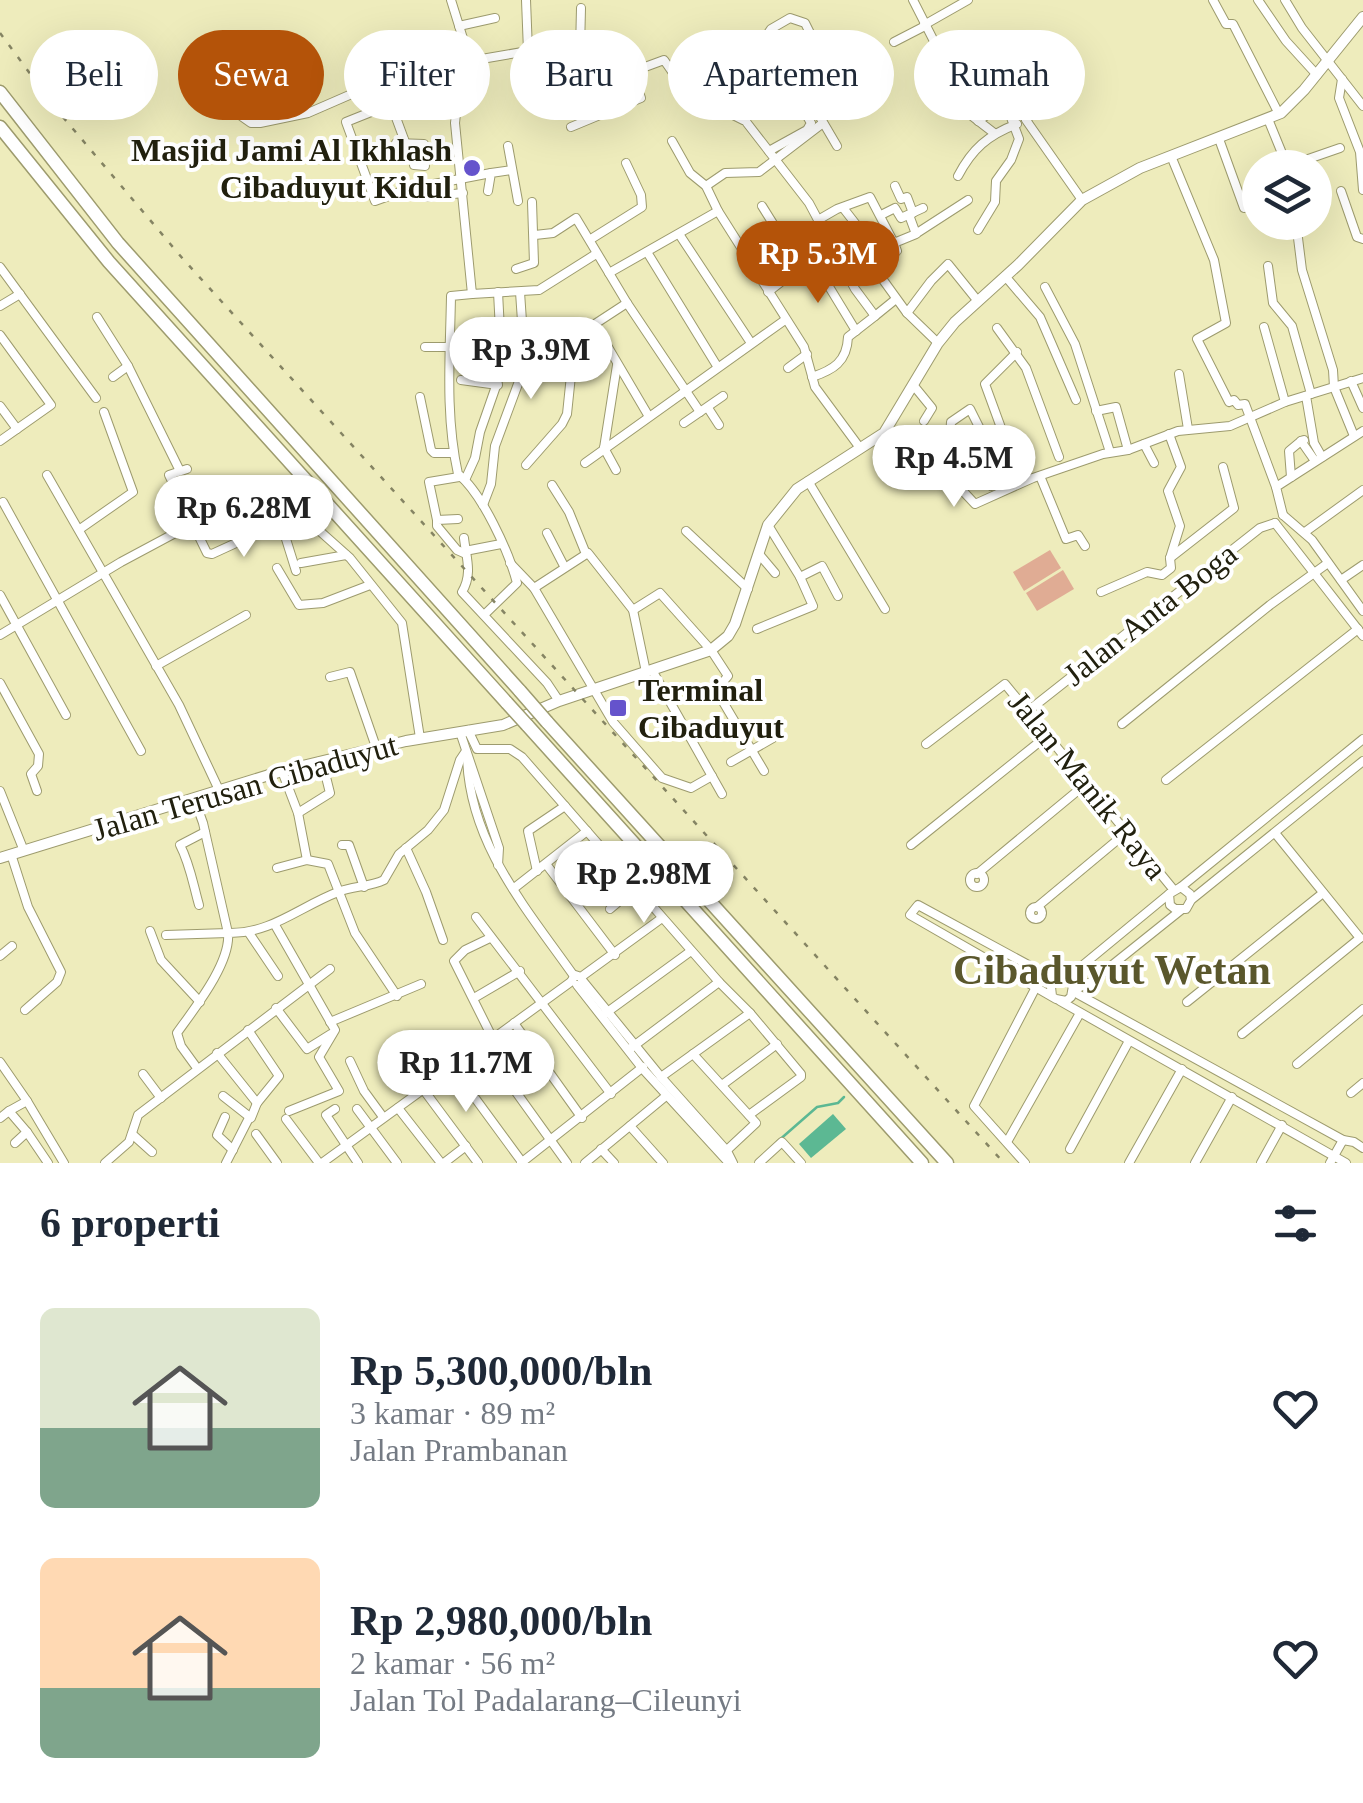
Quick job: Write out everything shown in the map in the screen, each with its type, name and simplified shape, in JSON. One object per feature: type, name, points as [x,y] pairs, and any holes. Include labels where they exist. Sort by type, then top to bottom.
[{"type":"highway","points":[[0,92],[118,243],[947,1163]]},
{"type":"highway","points":[[0,127],[110,262],[922,1163]]},
{"type":"main road","points":[[711,650],[732,631],[768,524],[782,504],[808,480],[884,433],[938,343],[977,300],[1082,200],[1118,178],[1273,117],[1317,74],[1363,17]]},
{"type":"main road","name":"Jalan Terusan Cibaduyut","points":[[6,856],[282,771],[376,747],[492,725],[540,704],[711,650]]},
{"type":"street","points":[[451,0],[459,30]]},
{"type":"street","points":[[526,0],[527,30]]},
{"type":"street","points":[[913,0],[968,110],[994,133]]},
{"type":"street","points":[[894,42],[968,0]]},
{"type":"street","points":[[1213,0],[1226,24],[1234,24],[1283,150]]},
{"type":"street","points":[[1258,0],[1286,40],[1317,74]]},
{"type":"street","points":[[1285,0],[1363,106]]},
{"type":"street","points":[[580,8],[580,30]]},
{"type":"street","points":[[458,26],[495,18]]},
{"type":"street","points":[[772,30],[778,23],[798,18],[808,30]]},
{"type":"street","points":[[1286,40],[1302,28]]},
{"type":"street","points":[[648,66],[666,61],[673,72],[692,74],[727,112],[747,123]]},
{"type":"street","points":[[1342,78],[1339,98],[1360,152],[1363,190]]},
{"type":"street","points":[[247,120],[260,124],[277,120]]},
{"type":"street","points":[[351,120],[346,122],[374,201],[408,189],[512,170]]},
{"type":"street","points":[[396,120],[414,165],[425,166]]},
{"type":"street","points":[[455,120],[472,294]]},
{"type":"street","points":[[571,126],[586,120]]},
{"type":"street","points":[[746,120],[818,220],[855,289],[876,316]]},
{"type":"street","points":[[706,186],[725,173],[760,172],[772,155],[807,130],[810,120]]},
{"type":"street","points":[[821,120],[837,146]]},
{"type":"street","points":[[978,230],[995,202],[996,181],[1019,139],[1014,120]]},
{"type":"street","points":[[958,176],[979,145],[994,133],[1026,120],[1082,200]]},
{"type":"street","points":[[772,155],[823,123]]},
{"type":"street","points":[[672,140],[690,173],[706,186],[806,354],[815,387],[860,448]]},
{"type":"street","points":[[1219,140],[1242,203]]},
{"type":"street","points":[[404,143],[424,144]]},
{"type":"street","points":[[508,146],[518,201]]},
{"type":"street","points":[[1332,151],[1340,148]]},
{"type":"street","points":[[1171,156],[1214,260],[1226,323],[1197,339],[1229,402],[1244,403],[1252,418],[1283,515],[1305,532],[1363,611]]},
{"type":"street","points":[[590,239],[642,207],[626,163]]},
{"type":"street","points":[[488,191],[491,173]]},
{"type":"street","points":[[895,186],[902,199],[907,197],[916,233]]},
{"type":"street","points":[[1341,191],[1357,237],[1363,239]]},
{"type":"street","points":[[425,197],[463,192]]},
{"type":"street","points":[[818,220],[870,197],[898,251],[873,266]]},
{"type":"street","points":[[894,243],[968,200]]},
{"type":"street","points":[[483,505],[496,446],[525,365],[514,269],[534,264],[532,202]]},
{"type":"street","points":[[762,206],[800,267]]},
{"type":"street","points":[[881,215],[896,208],[901,218],[923,208]]},
{"type":"street","points":[[844,209],[858,227],[873,266],[896,299],[938,343]]},
{"type":"street","points":[[609,273],[718,211]]},
{"type":"street","points":[[535,235],[553,233],[576,218],[685,391],[719,425]]},
{"type":"street","points":[[680,234],[751,343]]},
{"type":"street","points":[[1298,240],[1302,270],[1334,387],[1354,436]]},
{"type":"street","points":[[768,292],[800,267],[814,262],[832,243]]},
{"type":"street","points":[[648,252],[718,366]]},
{"type":"street","points":[[484,615],[516,587],[510,563],[483,505],[462,478],[452,453],[451,296],[539,290],[596,254]]},
{"type":"street","points":[[814,262],[856,331]]},
{"type":"street","points":[[908,313],[931,280],[948,264],[977,300]]},
{"type":"street","points":[[1268,266],[1273,303],[1292,326],[1319,459]]},
{"type":"street","points":[[0,267],[96,398]]},
{"type":"street","points":[[1005,276],[1040,317],[1076,400]]},
{"type":"street","points":[[1045,287],[1075,344],[1110,452]]},
{"type":"street","points":[[462,478],[498,385],[504,356],[498,292]]},
{"type":"street","points":[[0,306],[20,294]]},
{"type":"street","points":[[812,377],[837,366],[846,352],[848,338],[896,299]]},
{"type":"street","points":[[526,466],[567,414],[575,337],[628,303]]},
{"type":"street","points":[[97,318],[128,366],[183,469],[169,476],[208,554],[281,523],[308,518],[346,556],[402,624],[420,738]]},
{"type":"street","points":[[586,463],[785,320]]},
{"type":"street","points":[[594,324],[648,415]]},
{"type":"street","points":[[1264,327],[1285,402]]},
{"type":"street","points":[[996,328],[1017,352],[1059,457]]},
{"type":"street","points":[[567,329],[575,337]]},
{"type":"street","points":[[0,335],[51,405],[0,441]]},
{"type":"street","points":[[425,347],[449,347]]},
{"type":"street","points":[[884,433],[930,456],[973,504],[993,490],[1015,466],[985,384],[1017,352]]},
{"type":"street","points":[[788,368],[806,354]]},
{"type":"street","points":[[616,470],[604,448],[617,365]]},
{"type":"street","points":[[112,376],[128,366]]},
{"type":"street","points":[[1179,374],[1188,429]]},
{"type":"street","points":[[993,490],[1169,434],[1220,428],[1285,402],[1363,378]]},
{"type":"street","points":[[461,380],[498,385]]},
{"type":"street","points":[[1351,381],[1363,408]]},
{"type":"street","points":[[914,386],[932,408],[924,422]]},
{"type":"street","points":[[684,423],[724,396]]},
{"type":"street","points":[[420,397],[431,450],[452,453]]},
{"type":"street","points":[[0,406],[18,430]]},
{"type":"street","points":[[1096,411],[1116,406],[1128,450]]},
{"type":"street","points":[[930,456],[950,436],[951,422],[970,409],[994,457],[1014,457]]},
{"type":"street","points":[[80,528],[133,492],[104,412]]},
{"type":"street","points":[[1276,487],[1363,430]]},
{"type":"street","points":[[1101,592],[1147,572],[1159,576],[1168,572],[1180,526],[1168,491],[1181,466],[1169,434]]},
{"type":"street","points":[[1291,477],[1289,451],[1300,441],[1313,438]]},
{"type":"street","points":[[1300,441],[1319,459]]},
{"type":"street","points":[[1144,444],[1154,463]]},
{"type":"street","points":[[1170,558],[1234,508],[1222,466]]},
{"type":"street","points":[[984,470],[993,490]]},
{"type":"street","points":[[47,475],[198,742],[219,790]]},
{"type":"street","points":[[1040,476],[1066,539],[1078,535],[1085,546]]},
{"type":"street","points":[[462,478],[429,482],[441,532],[457,550],[466,553],[500,544]]},
{"type":"street","points":[[808,480],[885,608]]},
{"type":"street","points":[[552,485],[569,512],[586,554],[633,610],[649,671],[722,794]]},
{"type":"street","points":[[1305,532],[1363,490]]},
{"type":"street","points":[[3,502],[141,751]]},
{"type":"street","points":[[223,502],[241,540]]},
{"type":"street","name":"Jalan Anta Boga","points":[[1028,712],[1260,528],[1275,524],[1283,515]]},
{"type":"street","points":[[437,520],[458,519]]},
{"type":"street","points":[[281,523],[298,567],[346,556]]},
{"type":"street","points":[[0,635],[192,524]]},
{"type":"street","points":[[757,629],[810,610],[812,603],[768,524]]},
{"type":"street","points":[[1166,780],[1360,632],[1275,524]]},
{"type":"street","points":[[686,531],[748,589]]},
{"type":"street","points":[[547,533],[564,566]]},
{"type":"street","points":[[464,538],[468,580],[462,592],[547,683],[556,702]]},
{"type":"street","points":[[534,588],[586,554]]},
{"type":"street","points":[[759,554],[775,573]]},
{"type":"street","points":[[510,563],[534,588],[613,722],[662,778],[691,788],[712,776]]},
{"type":"street","points":[[1122,724],[1328,563]]},
{"type":"street","points":[[1341,580],[1363,564]]},
{"type":"street","points":[[800,577],[822,566],[838,596]]},
{"type":"street","points":[[277,568],[299,605],[322,602],[370,584]]},
{"type":"street","points":[[633,610],[660,593],[711,650],[728,676],[716,690],[764,771]]},
{"type":"street","points":[[0,595],[66,716]]},
{"type":"street","points":[[156,666],[246,615]]},
{"type":"street","points":[[330,676],[347,670],[351,673],[376,747]]},
{"type":"street","points":[[0,683],[39,754],[38,766],[32,774],[37,791]]},
{"type":"street","name":"Jalan Manik Raya","points":[[926,744],[1005,684],[1174,890]]},
{"type":"street","points":[[464,731],[470,784],[488,851],[577,980],[666,1096],[727,1158]]},
{"type":"street","points":[[464,731],[477,749],[510,750],[522,757],[777,1044],[801,1077],[750,1115]]},
{"type":"street","points":[[911,845],[1048,735]]},
{"type":"street","points":[[731,762],[774,738]]},
{"type":"street","points":[[1056,998],[1051,987],[1363,739]]},
{"type":"street","points":[[166,935],[249,933],[276,925],[338,892],[384,880],[406,848],[444,810],[460,760],[467,754]]},
{"type":"street","points":[[298,813],[329,796],[322,761]]},
{"type":"street","points":[[1056,998],[1071,998],[1074,991],[1094,979],[1363,761]]},
{"type":"street","points":[[282,771],[298,813],[307,860]]},
{"type":"street","points":[[977,874],[1087,783]]},
{"type":"street","points":[[0,792],[24,851]]},
{"type":"street","points":[[194,798],[228,933],[228,948],[200,1002],[176,1036],[198,1068]]},
{"type":"street","points":[[537,871],[528,831],[565,806]]},
{"type":"street","points":[[199,905],[190,864],[180,845],[205,832]]},
{"type":"street","points":[[513,889],[588,832]]},
{"type":"street","points":[[1036,907],[1127,832]]},
{"type":"street","points":[[1242,1034],[1361,940],[1276,833]]},
{"type":"street","points":[[342,846],[349,846],[355,856],[364,886]]},
{"type":"street","points":[[406,848],[443,940]]},
{"type":"street","points":[[6,856],[61,972],[57,982],[25,1010]]},
{"type":"street","points":[[586,875],[609,857]]},
{"type":"street","points":[[277,868],[307,860],[328,864],[355,933],[397,996]]},
{"type":"street","points":[[546,864],[615,954]]},
{"type":"street","points":[[182,891],[193,886]]},
{"type":"street","points":[[610,909],[635,888]]},
{"type":"street","points":[[1174,890],[1186,889],[1192,900]]},
{"type":"street","points":[[1174,890],[1170,905],[1180,910]]},
{"type":"street","points":[[1187,1002],[1323,893]]},
{"type":"street","points":[[1346,1163],[910,914],[914,907],[918,905],[1061,980],[1074,991],[1363,1148]]},
{"type":"street","points":[[476,917],[611,1094]]},
{"type":"street","points":[[330,1034],[327,1048],[319,1056],[339,1092],[288,1115],[321,1163],[662,918]]},
{"type":"street","points":[[276,925],[335,1030],[306,1048],[276,1008]]},
{"type":"street","points":[[150,931],[161,960],[200,1002]]},
{"type":"street","points":[[249,933],[278,976]]},
{"type":"street","points":[[490,938],[465,950],[454,961],[492,1037]]},
{"type":"street","points":[[0,956],[12,946]]},
{"type":"street","points":[[604,1015],[691,951]]},
{"type":"street","points":[[105,1163],[132,1134],[135,1118],[330,968]]},
{"type":"street","points":[[474,998],[520,971]]},
{"type":"street","points":[[631,1048],[719,982]]},
{"type":"street","points":[[330,1022],[421,984]]},
{"type":"street","points":[[1025,1163],[974,1106],[1036,988]]},
{"type":"street","points":[[1297,1064],[1363,1009]]},
{"type":"street","points":[[660,1077],[750,1012]]},
{"type":"street","points":[[1006,1142],[1080,1012]]},
{"type":"street","points":[[514,1022],[582,1118]]},
{"type":"street","points":[[226,1163],[258,1103],[279,1076],[248,1030]]},
{"type":"street","points":[[1070,1149],[1129,1041]]},
{"type":"street","points":[[722,1086],[777,1044]]},
{"type":"street","points":[[483,1046],[566,1163]]},
{"type":"street","points":[[217,1053],[258,1103]]},
{"type":"street","points":[[693,1054],[756,1125],[727,1158]]},
{"type":"street","points":[[0,1062],[61,1162]]},
{"type":"street","points":[[350,1062],[364,1092],[383,1117]]},
{"type":"street","points":[[453,1068],[521,1163],[645,1066]]},
{"type":"street","points":[[645,1066],[660,1077],[727,1158]]},
{"type":"street","points":[[1206,1083],[1214,1068]]},
{"type":"street","points":[[1129,1163],[1182,1069]]},
{"type":"street","points":[[143,1074],[161,1098]]},
{"type":"street","points":[[415,1074],[478,1163]]},
{"type":"street","points":[[1351,1093],[1363,1083]]},
{"type":"street","points":[[223,1096],[249,1118]]},
{"type":"street","points":[[585,1163],[666,1096]]},
{"type":"street","points":[[1195,1163],[1232,1097]]},
{"type":"street","points":[[0,1118],[27,1101]]},
{"type":"street","points":[[357,1108],[397,1163]]},
{"type":"street","points":[[398,1108],[442,1163],[466,1146]]},
{"type":"street","points":[[335,1109],[326,1115],[358,1163]]},
{"type":"street","points":[[9,1112],[48,1163]]},
{"type":"street","points":[[225,1117],[217,1135],[233,1150]]},
{"type":"street","points":[[1261,1163],[1282,1125]]},
{"type":"street","points":[[630,1126],[663,1163]]},
{"type":"street","points":[[15,1142],[27,1132]]},
{"type":"street","points":[[132,1134],[152,1152]]},
{"type":"street","points":[[256,1134],[277,1163]]},
{"type":"street","points":[[1333,1159],[1342,1140]]},
{"type":"street","points":[[759,1163],[782,1142],[802,1163]]},
{"type":"street","points":[[601,1149],[614,1163]]},
{"type":"shaded area","points":[[1050,550],[1061,568],[1024,591],[1013,572]]},
{"type":"shaded area","points":[[1063,570],[1074,589],[1037,611],[1026,593]]},
{"type":"shaded area","points":[[833,1114],[846,1129],[811,1158],[799,1144]]},
{"type":"waterway","points":[[777,1142],[817,1107],[838,1103],[844,1097]]},
{"type":"railway","points":[[0,33],[57,110],[183,259],[1004,1163]]},
{"type":"place","name":"Masjid Jami Al Ikhlash Cibaduyut Kidul","points":[[472,168]]},
{"type":"place","name":"Terminal Cibaduyut","points":[[618,708]]},
{"type":"district","name":"Cibaduyut Wetan","points":[[1112,970]]}]
